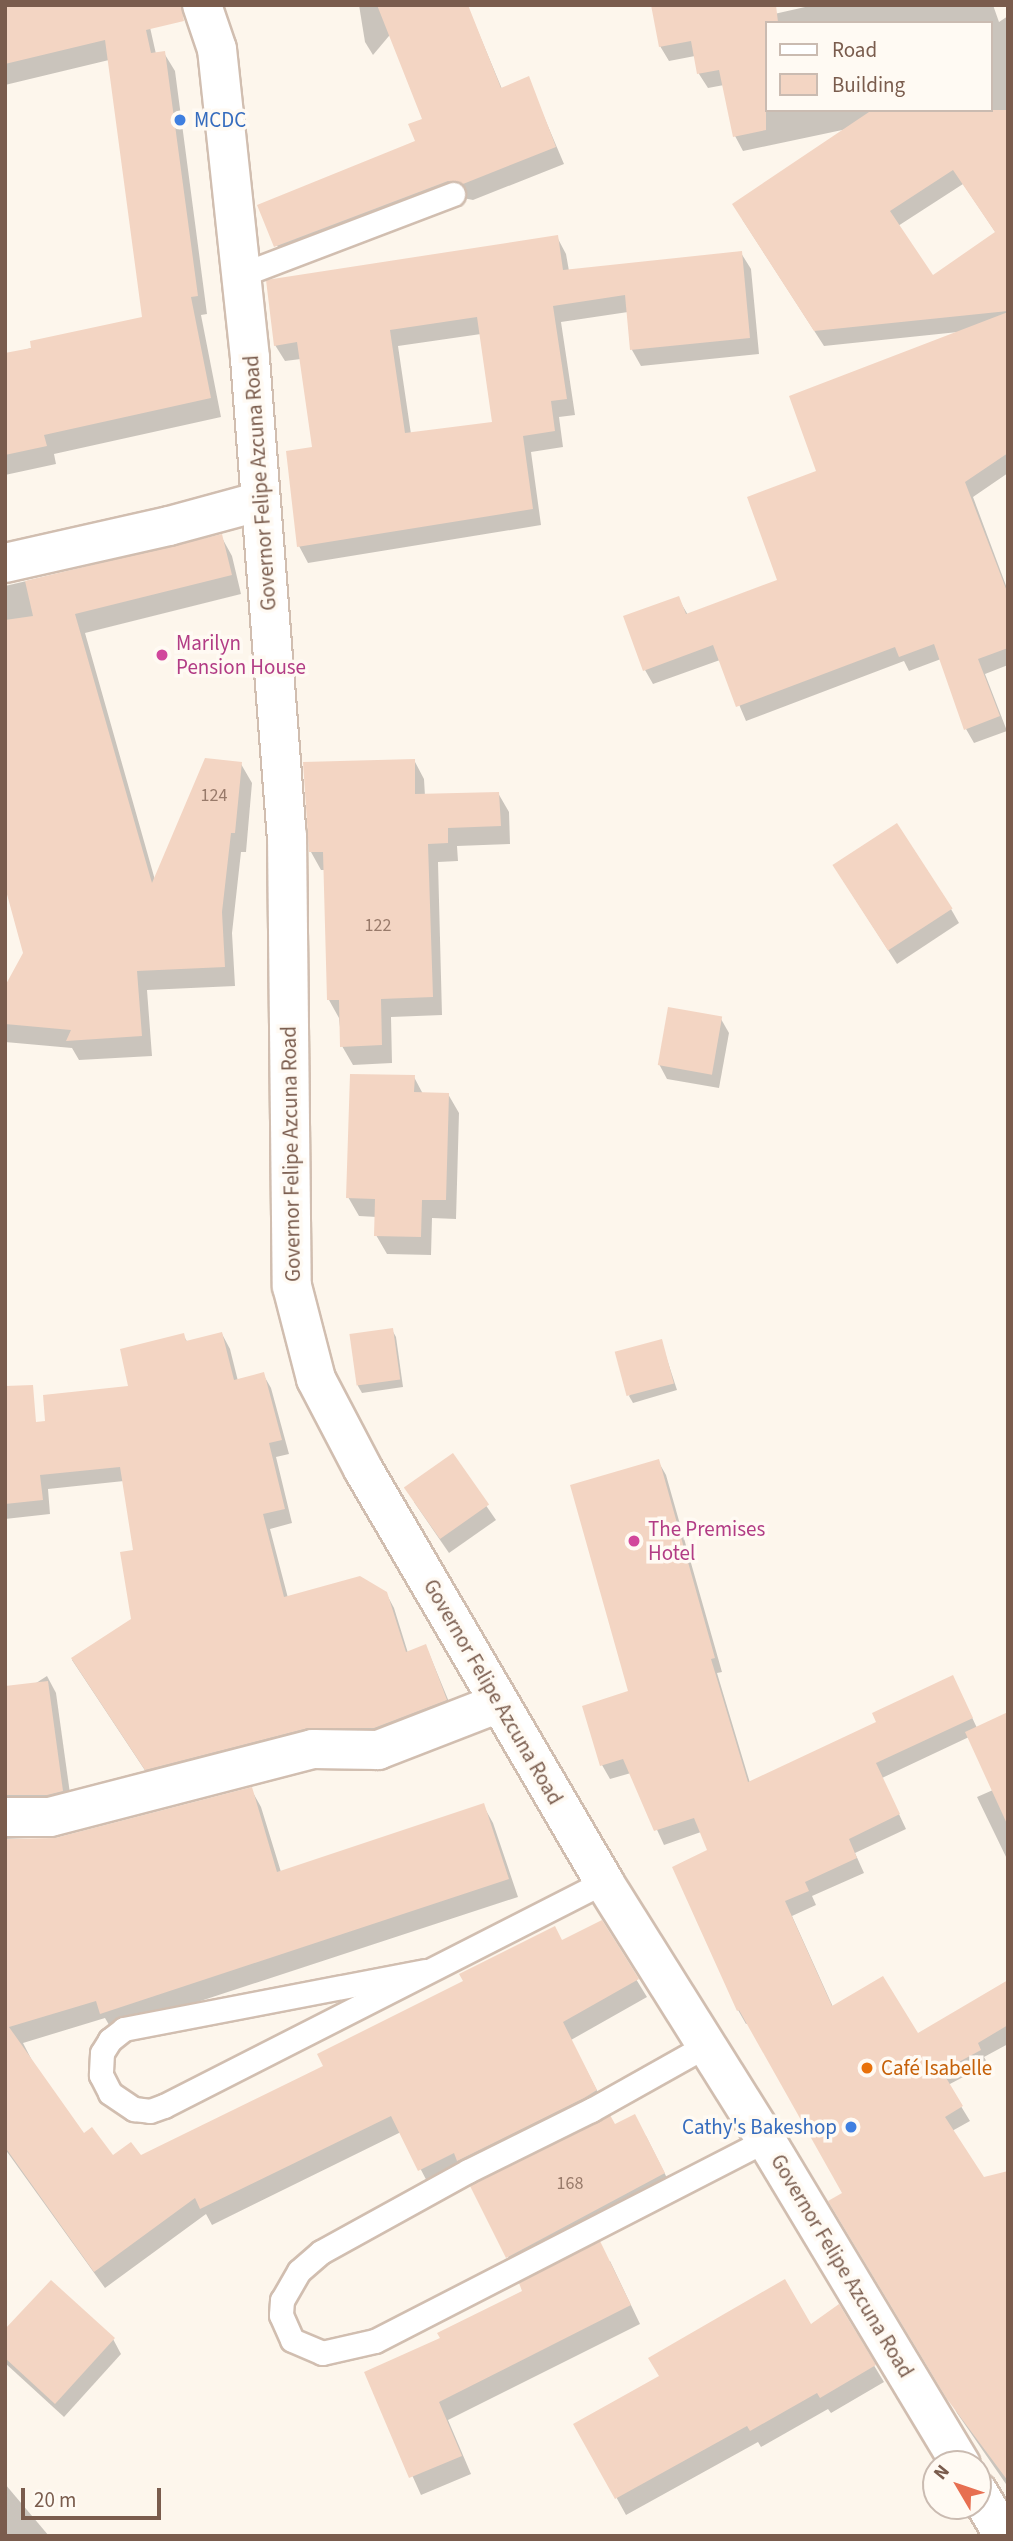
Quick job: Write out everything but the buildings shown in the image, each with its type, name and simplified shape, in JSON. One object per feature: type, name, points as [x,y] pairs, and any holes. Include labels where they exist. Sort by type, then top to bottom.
[{"type":"street","name":"Governor Felipe Azcuna Road","points":[[202,5],[217,49],[261,501],[287,835],[292,1286],[316,1379],[363,1469],[604,1882],[766,2140],[953,2450]]},
{"type":"street","points":[[5,563],[169,526],[261,501]]},
{"type":"street","points":[[5,1817],[50,1817],[313,1749],[377,1750],[499,1703]]},
{"type":"street","points":[[992,2516],[1004,2536]]},
{"type":"lane","points":[[241,275],[453,194]]},
{"type":"lane","points":[[425,1971],[124,2029],[110,2040],[102,2053],[100,2075],[110,2093],[122,2102],[134,2109],[150,2110],[604,1882]]},
{"type":"lane","points":[[707,2045],[591,2110],[468,2171],[321,2252],[299,2271],[282,2300],[281,2315],[292,2340],[322,2353],[375,2341],[766,2140]]},
{"type":"place","name":"MCDC","points":[[180,120]]},
{"type":"place","name":"Marilyn Pension House","points":[[162,655]]},
{"type":"place","name":"The Premises Hotel","points":[[634,1541]]},
{"type":"place","name":"Café Isabelle","points":[[867,2068]]},
{"type":"place","name":"Cathy's Bakeshop","points":[[851,2127]]}]
